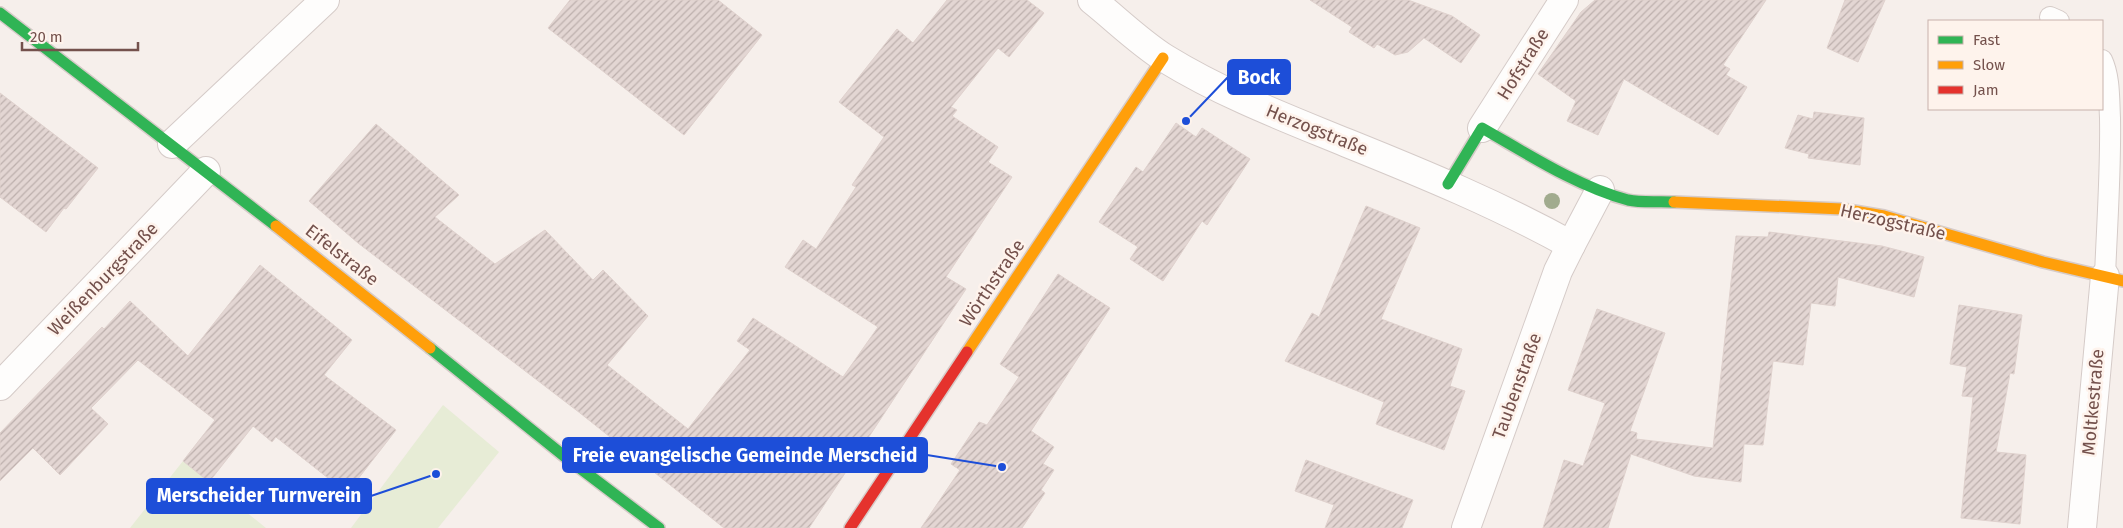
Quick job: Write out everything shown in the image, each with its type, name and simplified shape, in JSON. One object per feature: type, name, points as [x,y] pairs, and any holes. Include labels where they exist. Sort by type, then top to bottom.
[{"type":"street","points":[[172,144],[325,0]]},
{"type":"street","name":"Herzogstraße","points":[[1092,0],[1163,58],[1236,96],[1286,119],[1448,184],[1521,218],[1571,245]]},
{"type":"street","name":"Hofstraße","points":[[1482,128],[1564,0]]},
{"type":"street","name":"Eifelstraße","points":[[0,13],[326,264],[564,456],[659,528]]},
{"type":"street","name":"Wörthstraße","points":[[850,528],[1163,58]]},
{"type":"street","points":[[1448,184],[1482,128]]},
{"type":"street","name":"Herzogstraße","points":[[1482,128],[1544,164],[1600,190],[1629,200],[1812,206],[1851,210],[1884,216],[2043,262],[2114,279]]},
{"type":"street","name":"Weißenburgstraße","points":[[0,386],[206,172]]},
{"type":"street","points":[[1571,245],[1600,190]]},
{"type":"street","name":"Taubenstraße","points":[[1466,528],[1558,271],[1571,245]]},
{"type":"street","name":"Moltkestraße","points":[[2082,528],[2114,279]]},
{"type":"lane","points":[[2103,62],[2109,96],[2114,279]]},
{"type":"green space","points":[[443,405],[499,452],[438,528],[351,528]]},
{"type":"green space","points":[[183,461],[266,528],[130,528]]},
{"type":"building","points":[[570,0],[718,0],[762,35],[684,135],[548,28]]},
{"type":"building","points":[[947,0],[1027,0],[1044,13],[1009,57],[998,48],[951,107],[957,110],[952,116],[998,147],[988,162],[1012,177],[946,277],[966,289],[809,528],[724,528],[580,413],[358,243],[309,201],[376,124],[459,195],[435,217],[495,264],[545,230],[593,280],[603,270],[648,316],[607,365],[688,429],[750,350],[737,341],[753,318],[843,377],[878,327],[785,267],[803,240],[816,249],[856,187],[852,185],[884,137],[839,102],[897,29],[913,43]]},
{"type":"building","points":[[1310,0],[1408,0],[1452,16],[1480,35],[1461,63],[1424,38],[1408,52],[1395,55],[1377,44],[1374,48],[1349,32],[1352,27]]},
{"type":"building","points":[[1595,0],[1766,0],[1723,65],[1730,69],[1726,75],[1747,87],[1718,135],[1624,79],[1598,135],[1567,121],[1576,101],[1538,74],[1581,12]]},
{"type":"building","points":[[1845,0],[1885,0],[1858,62],[1827,48]]},
{"type":"building","points":[[0,93],[98,168],[46,232],[0,197]]},
{"type":"building","points":[[1814,112],[1864,118],[1860,165],[1808,158],[1809,154],[1785,148],[1798,115],[1813,119]]},
{"type":"building","points":[[1176,123],[1196,137],[1202,128],[1250,159],[1207,225],[1202,221],[1163,281],[1130,259],[1138,247],[1099,222],[1136,167],[1143,172]]},
{"type":"building","points":[[1366,206],[1420,228],[1381,319],[1462,349],[1450,386],[1465,391],[1444,450],[1376,424],[1384,402],[1285,361],[1312,313],[1319,317]]},
{"type":"building","points":[[1769,232],[1882,246],[1924,257],[1914,297],[1838,277],[1835,306],[1811,303],[1803,365],[1773,361],[1763,445],[1744,444],[1741,482],[1694,476],[1631,454],[1608,528],[1543,528],[1564,460],[1583,466],[1605,403],[1568,390],[1597,309],[1665,333],[1630,431],[1637,433],[1636,439],[1713,448],[1736,236],[1768,237]]},
{"type":"building","points":[[260,265],[352,340],[324,375],[396,430],[347,493],[276,437],[272,442],[253,426],[209,482],[183,461],[215,420],[138,360],[91,408],[108,424],[60,475],[33,448],[0,481],[0,433],[102,327],[104,329],[130,301],[188,356]]},
{"type":"building","points":[[1058,274],[1110,308],[1031,431],[1054,447],[1043,464],[1054,470],[1041,490],[1045,493],[1022,528],[921,528],[960,470],[951,464],[979,422],[987,425],[1019,377],[1000,364]]},
{"type":"building","points":[[1959,305],[2022,315],[2014,374],[2010,373],[1996,452],[2026,455],[2020,524],[1961,518],[1973,397],[1962,396],[1967,367],[1950,364]]},
{"type":"building","points":[[1306,460],[1413,500],[1402,528],[1325,528],[1334,505],[1295,491]]},
{"type":"traffic: fast","points":[[0,13],[276,226]]},
{"type":"traffic: fast","points":[[1448,184],[1482,128],[1590,187],[1633,201],[1674,202]]},
{"type":"traffic: fast","points":[[430,348],[564,456],[659,528]]},
{"type":"traffic: slow","points":[[967,352],[1163,58]]},
{"type":"traffic: slow","points":[[1674,202],[1842,209],[1884,216],[2043,262],[2123,281]]},
{"type":"traffic: slow","points":[[276,226],[430,348]]},
{"type":"traffic: jam","points":[[850,528],[967,352]]},
{"type":"place","name":"Bock","points":[[1186,121]]},
{"type":"place","name":"Freie evangelische Gemeinde Merscheid","points":[[1002,467]]},
{"type":"place","name":"Merscheider Turnverein","points":[[436,474]]}]
